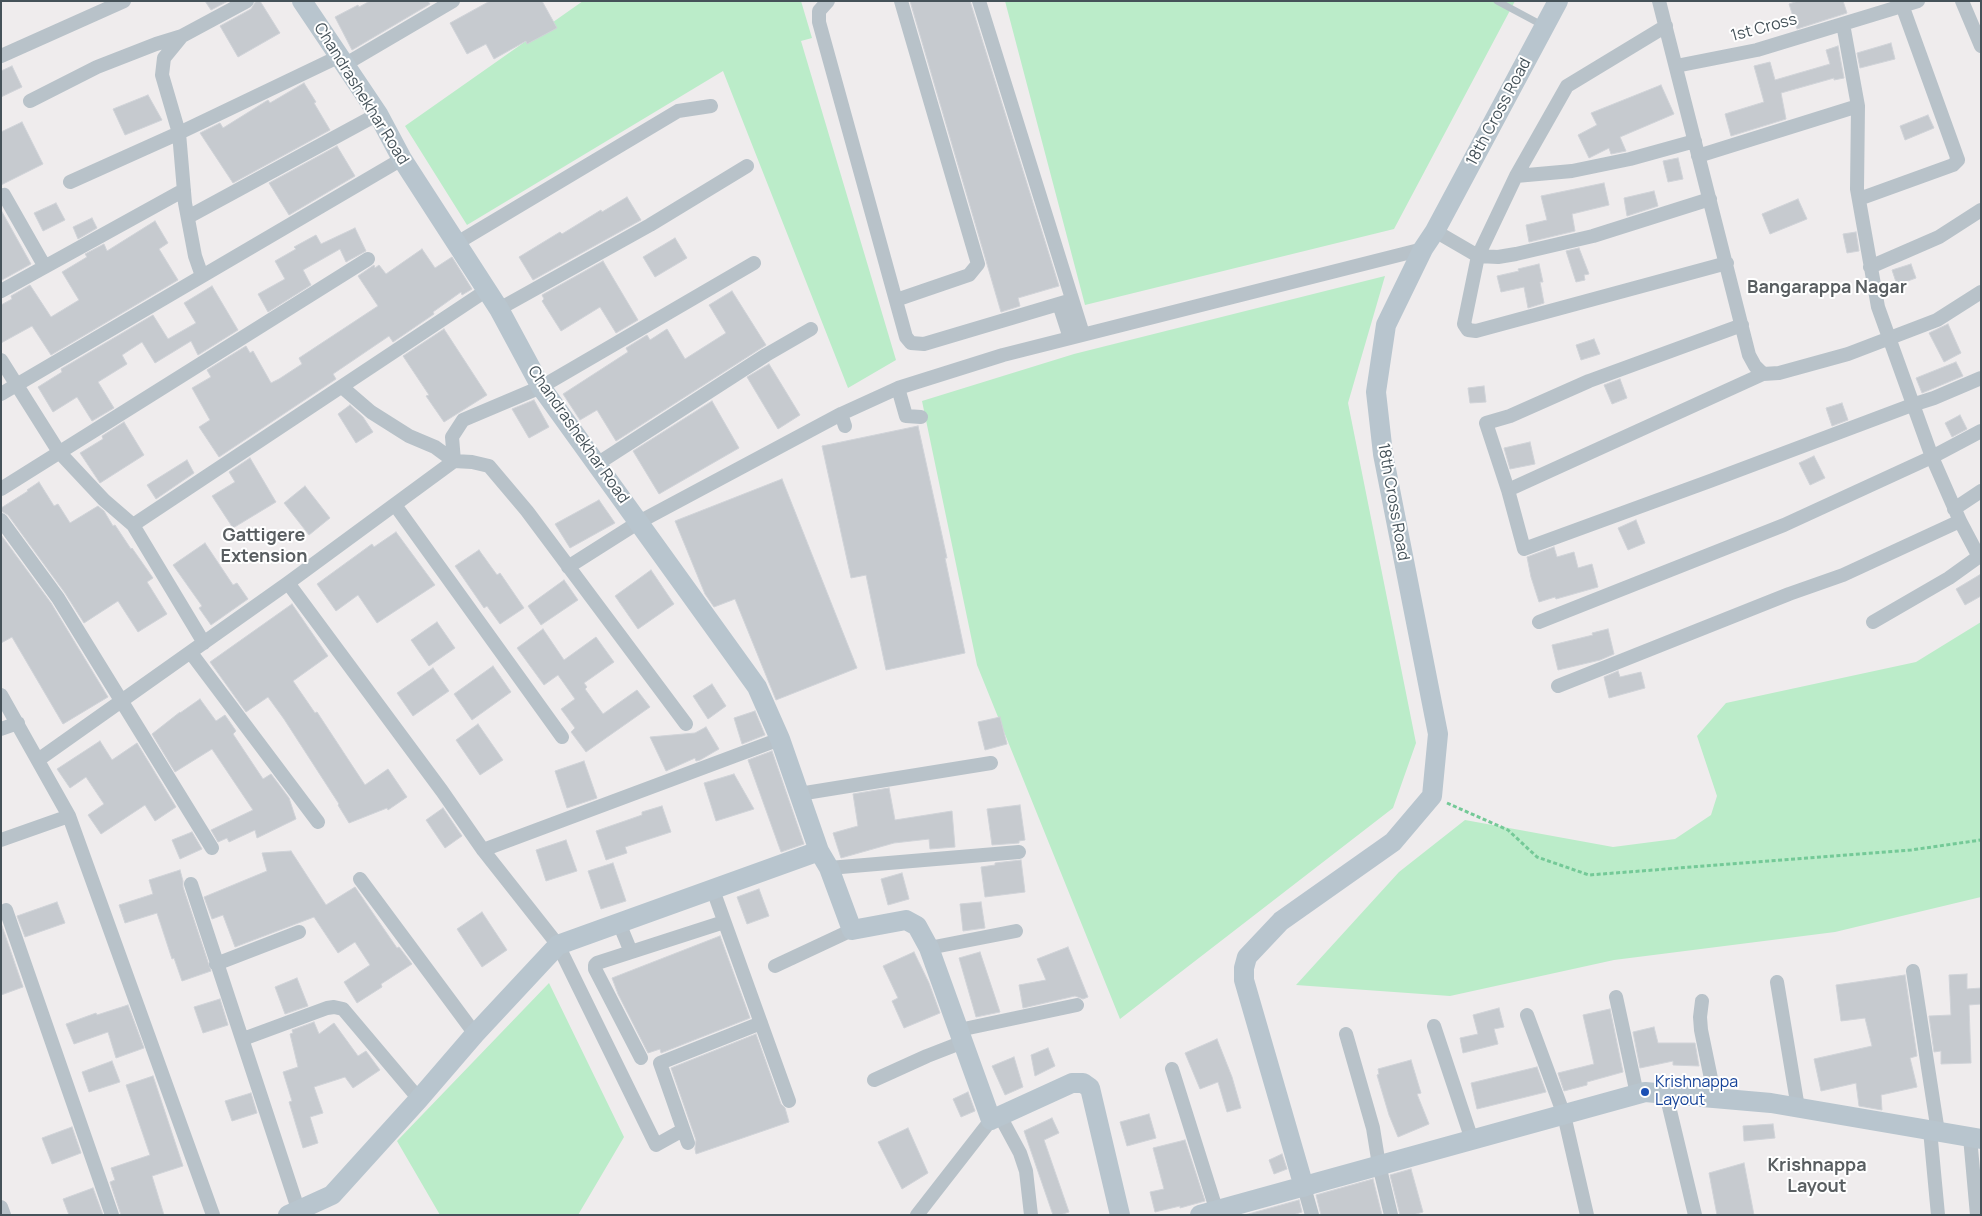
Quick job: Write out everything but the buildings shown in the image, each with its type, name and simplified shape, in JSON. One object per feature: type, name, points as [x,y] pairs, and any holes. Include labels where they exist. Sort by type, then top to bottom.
[{"type":"street","points":[[1,56],[124,1]]},
{"type":"street","points":[[30,101],[97,67],[182,36],[247,1]]},
{"type":"street","name":"Chandrashekhar Road","points":[[302,1],[378,114],[402,159],[500,309],[541,387],[761,685],[799,794],[852,930]]},
{"type":"street","points":[[70,182],[341,61],[453,1]]},
{"type":"street","points":[[828,1],[820,11],[819,22],[906,337],[911,343],[916,345],[924,344],[1066,302]]},
{"type":"street","points":[[896,300],[969,275],[978,264],[901,1]]},
{"type":"street","points":[[980,1],[1076,336]]},
{"type":"street","name":"18th Cross Road","points":[[1432,796],[1438,734],[1383,454],[1376,392],[1386,324],[1423,249],[1435,232],[1558,1]]},
{"type":"street","points":[[1659,1],[1749,355],[1755,366],[1763,374]]},
{"type":"street","name":"1st Cross","points":[[1676,66],[1757,50],[1918,1]]},
{"type":"street","points":[[1962,1],[1981,46]]},
{"type":"street","points":[[1858,199],[1953,165],[1958,160],[1902,5]]},
{"type":"street","points":[[1843,24],[1858,106],[1858,199],[1878,307],[1932,457],[1957,515],[1980,556],[1949,578],[1873,622]]},
{"type":"street","points":[[1666,26],[1567,86],[1516,176],[1478,256],[1464,324],[1468,330],[1476,332],[1726,263]]},
{"type":"street","points":[[182,36],[164,58],[162,75],[179,133],[188,217],[195,256],[202,276]]},
{"type":"street","points":[[457,244],[678,110],[710,106]]},
{"type":"street","points":[[1698,156],[1858,106]]},
{"type":"street","points":[[188,217],[378,114]]},
{"type":"street","points":[[1516,176],[1572,171],[1630,159],[1695,142]]},
{"type":"street","points":[[1,394],[402,159]]},
{"type":"street","points":[[500,309],[650,225],[747,166]]},
{"type":"street","points":[[1,291],[184,190]]},
{"type":"street","points":[[1,196],[4,195],[45,267]]},
{"type":"street","points":[[1435,232],[1478,256],[1498,256],[1544,249],[1593,236],[1710,199]]},
{"type":"street","points":[[1870,267],[1939,238],[1981,210]]},
{"type":"street","points":[[568,567],[639,522],[843,420],[898,388],[1003,354],[1423,249]]},
{"type":"street","points":[[1,488],[368,260]]},
{"type":"street","points":[[454,461],[452,436],[463,420],[541,387],[754,263]]},
{"type":"street","points":[[133,525],[487,290]]},
{"type":"street","points":[[1508,490],[1763,374],[1779,373],[1848,354],[1937,320],[1981,292]]},
{"type":"street","points":[[1742,325],[1590,381],[1510,416],[1486,423],[1508,490],[1524,549],[1952,391],[1981,378]]},
{"type":"street","points":[[597,464],[811,329]]},
{"type":"street","points":[[1,360],[59,452],[104,500],[133,525],[204,644]]},
{"type":"street","points":[[342,387],[371,412],[409,436],[435,447],[454,461],[490,466],[527,511],[686,724]]},
{"type":"street","points":[[898,388],[906,416],[921,417]]},
{"type":"street","points":[[1539,622],[1784,525],[1932,457],[1981,431]]},
{"type":"street","points":[[38,760],[123,702],[288,584],[454,461]]},
{"type":"street","points":[[1558,686],[1789,594],[1850,572],[1957,515],[1981,491]]},
{"type":"street","points":[[395,505],[562,737]]},
{"type":"street","points":[[1,520],[58,598],[212,848]]},
{"type":"street","points":[[288,584],[442,791],[483,850],[558,945],[656,1145],[683,1130]]},
{"type":"street","points":[[191,653],[318,822]]},
{"type":"street","points":[[1,695],[68,816],[213,1215]]},
{"type":"street","points":[[1,729],[18,723]]},
{"type":"street","points":[[483,850],[780,739]]},
{"type":"street","points":[[799,794],[991,762]]},
{"type":"street","points":[[1312,1215],[1244,980],[1244,968],[1247,957],[1281,921],[1393,842],[1432,796]]},
{"type":"street","points":[[1,840],[68,816]]},
{"type":"street","points":[[191,884],[216,964],[243,1039],[295,1213],[332,1195],[475,1034],[558,945],[713,890],[824,860],[1018,852]]},
{"type":"street","points":[[360,879],[475,1034]]},
{"type":"street","points":[[713,890],[789,1101]]},
{"type":"street","points":[[6,910],[112,1215]]},
{"type":"street","points":[[775,966],[852,930],[906,920],[917,926],[929,948],[961,1036],[996,1118],[1020,1153],[1026,1171],[1031,1215]]},
{"type":"street","points":[[640,1058],[595,969],[597,963],[724,922]]},
{"type":"street","points":[[619,923],[631,952]]},
{"type":"street","points":[[929,948],[1016,931]]},
{"type":"street","points":[[216,964],[299,932]]},
{"type":"street","points":[[1912,971],[1934,1131],[1938,1215]]},
{"type":"street","points":[[576,982],[597,972]]},
{"type":"street","points":[[1777,982],[1798,1108]]},
{"type":"street","points":[[1616,997],[1637,1094]]},
{"type":"street","points":[[1702,1001],[1701,1030],[1715,1098]]},
{"type":"street","points":[[874,1080],[927,1056],[961,1036],[1077,1005]]},
{"type":"street","points":[[243,1039],[328,1008],[343,1009],[419,1099]]},
{"type":"street","points":[[1528,1015],[1564,1115],[1587,1215]]},
{"type":"street","points":[[688,1143],[660,1063],[761,1023]]},
{"type":"street","points":[[1434,1026],[1472,1140]]},
{"type":"street","points":[[604,1039],[625,1028]]},
{"type":"street","points":[[1346,1034],[1373,1128],[1379,1165],[1391,1215]]},
{"type":"street","points":[[1172,1069],[1211,1213],[1645,1092],[1771,1103],[1975,1138],[1977,1215]]},
{"type":"street","points":[[917,1215],[996,1118],[1072,1083],[1083,1083],[1090,1088],[1120,1215]]},
{"type":"street","points":[[1666,1094],[1695,1215]]},
{"type":"street","points":[[1,1208],[4,1215]]},
{"type":"lane","points":[[1497,1],[1545,26]]},
{"type":"path","points":[[1432,796],[1508,830],[1537,857],[1589,874],[1911,850],[1981,840]]},
{"type":"green space","points":[[583,1],[801,1],[812,38],[801,41],[896,360],[848,388],[723,71],[467,225],[405,126]]},
{"type":"green space","points":[[1005,1],[1515,1],[1394,229],[1085,305]]},
{"type":"green space","points":[[1385,276],[1348,403],[1416,743],[1393,808],[1120,1019],[977,665],[922,401],[1074,354]]},
{"type":"green space","points":[[1981,622],[1981,897],[1835,932],[1614,960],[1450,996],[1296,985],[1399,872],[1465,820],[1613,847],[1675,839],[1711,815],[1717,796],[1697,736],[1726,703],[1916,662]]},
{"type":"green space","points":[[549,983],[624,1137],[578,1215],[440,1215],[397,1141]]},
{"type":"place","name":"Krishnappa Layout","points":[[1645,1092]]},
{"type":"district","name":"Bangarappa Nagar","points":[[1827,288]]},
{"type":"district","name":"Gattigere Extension","points":[[264,546]]},
{"type":"district","name":"Krishnappa Layout","points":[[1817,1176]]}]
